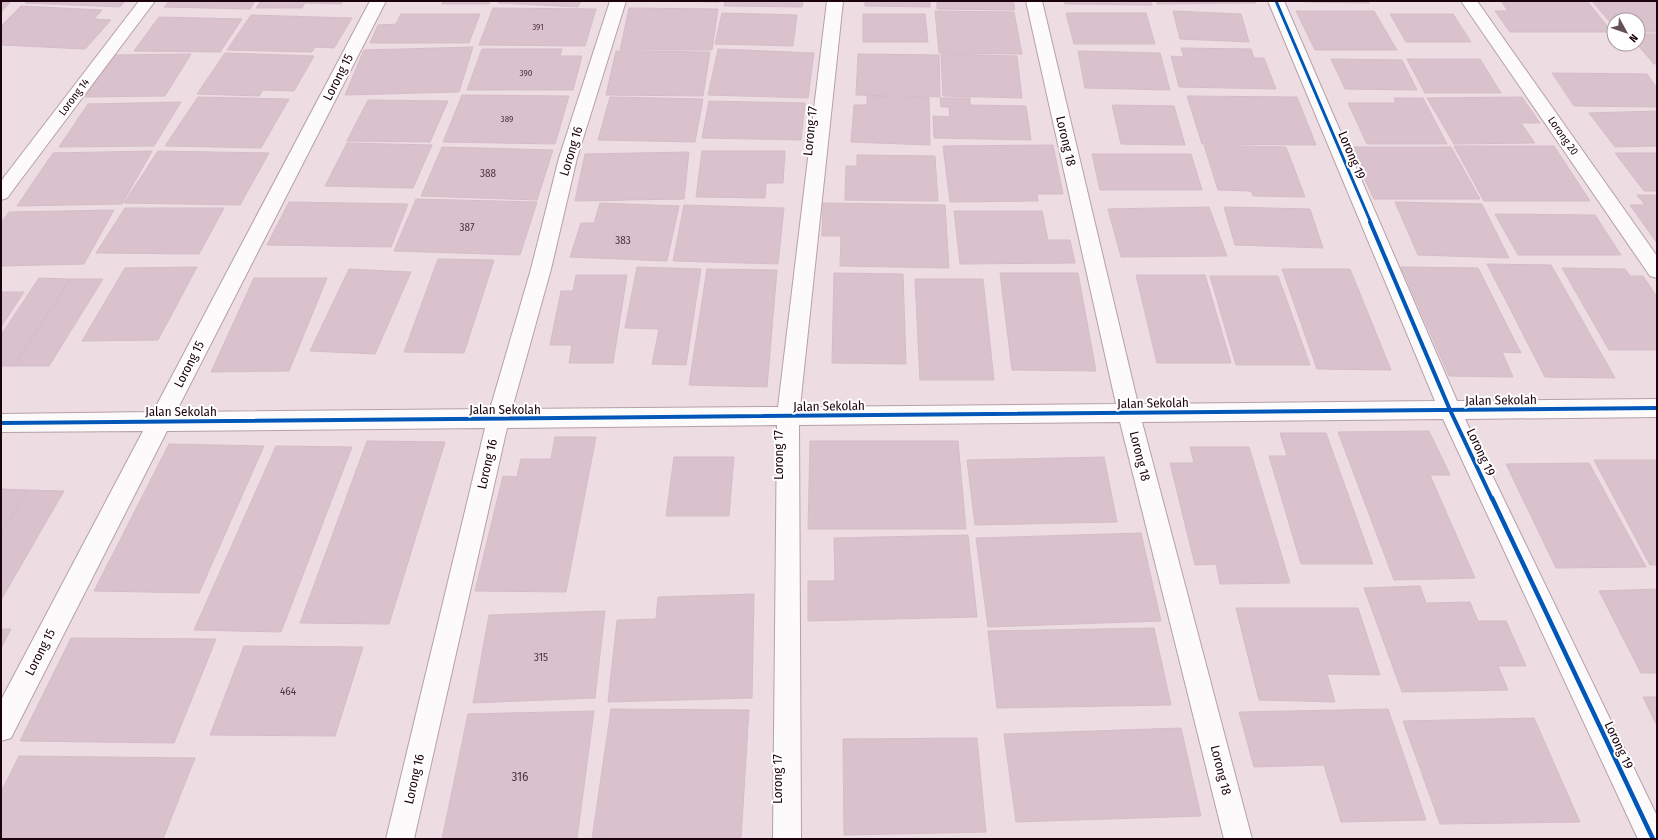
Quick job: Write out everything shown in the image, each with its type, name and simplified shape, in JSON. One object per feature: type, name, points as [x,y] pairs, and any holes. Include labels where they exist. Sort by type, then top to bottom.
[{"type":"street","name":"Lorong 14","points":[[1,194],[147,1]]},
{"type":"street","name":"Lorong 15","points":[[1,728],[378,1]]},
{"type":"street","name":"Lorong 16","points":[[400,839],[498,419],[541,269],[568,158],[618,1]]},
{"type":"street","name":"Lorong 17","points":[[787,839],[788,416],[834,1]]},
{"type":"street","name":"Lorong 18","points":[[1034,1],[1130,413],[1238,839]]},
{"type":"street","name":"Lorong 19","points":[[1276,1],[1450,410],[1653,839]]},
{"type":"street","name":"Lorong 20","points":[[1469,1],[1657,271]]},
{"type":"street","name":"Jalan Sekolah","points":[[1,423],[1657,408]]},
{"type":"building","points":[[1,1],[11,1],[1,12]]},
{"type":"building","points":[[27,1],[125,1],[120,7],[25,3]]},
{"type":"building","points":[[169,1],[255,1],[250,9],[164,7]]},
{"type":"building","points":[[261,1],[343,1],[341,4],[305,3],[302,8],[256,8]]},
{"type":"building","points":[[443,1],[490,1],[489,4],[442,4]]},
{"type":"building","points":[[499,1],[581,1],[578,7],[498,3]]},
{"type":"building","points":[[663,1],[719,1],[718,2]]},
{"type":"building","points":[[725,1],[803,1],[802,7],[724,6]]},
{"type":"building","points":[[865,1],[930,1],[930,7],[865,6]]},
{"type":"building","points":[[937,1],[1013,1],[1015,10],[937,9]]},
{"type":"building","points":[[1064,1],[1150,1],[1152,5],[1065,4]]},
{"type":"building","points":[[1156,1],[1255,1],[1256,3],[1157,4]]},
{"type":"building","points":[[1368,1],[1369,3],[1304,2]]},
{"type":"building","points":[[1501,1],[1587,1],[1606,25],[1606,32],[1510,32],[1495,11],[1508,11]]},
{"type":"building","points":[[1593,2],[1657,2],[1657,32],[1646,32],[1646,12],[1606,12],[1606,17]]},
{"type":"building","points":[[21,6],[102,10],[94,19],[111,20],[85,49],[1,45],[1,26]]},
{"type":"building","points":[[493,8],[596,9],[585,46],[479,45]]},
{"type":"building","points":[[629,8],[718,9],[712,50],[620,50]]},
{"type":"building","points":[[935,11],[1014,12],[1022,54],[939,53]]},
{"type":"building","points":[[1173,11],[1241,14],[1249,42],[1180,39]]},
{"type":"building","points":[[1296,11],[1374,11],[1397,50],[1315,50]]},
{"type":"building","points":[[722,13],[797,15],[793,46],[715,44]]},
{"type":"building","points":[[1066,13],[1146,13],[1155,44],[1074,44]]},
{"type":"building","points":[[401,14],[480,14],[469,43],[370,43],[378,25],[396,24]]},
{"type":"building","points":[[863,14],[925,14],[928,42],[863,42]]},
{"type":"building","points":[[1390,14],[1453,14],[1471,42],[1406,42]]},
{"type":"building","points":[[251,15],[352,18],[334,48],[315,47],[312,52],[227,50]]},
{"type":"building","points":[[159,17],[242,19],[220,52],[134,51]]},
{"type":"building","points":[[1646,34],[1657,34],[1657,64],[1654,64],[1644,52],[1646,52]]},
{"type":"building","points":[[473,47],[459,92],[345,95],[364,50]]},
{"type":"building","points":[[1181,48],[1251,49],[1254,58],[1264,58],[1276,89],[1179,87],[1171,56],[1184,57]]},
{"type":"building","points":[[482,49],[562,49],[560,56],[582,56],[573,90],[467,90]]},
{"type":"building","points":[[718,49],[814,53],[808,98],[708,95]]},
{"type":"building","points":[[616,51],[710,52],[703,96],[606,95]]},
{"type":"building","points":[[1078,51],[1160,53],[1170,90],[1085,88]]},
{"type":"building","points":[[225,53],[314,56],[294,91],[263,90],[259,96],[197,94]]},
{"type":"building","points":[[191,54],[165,96],[85,97],[114,55]]},
{"type":"building","points":[[858,54],[939,55],[940,97],[856,95]]},
{"type":"building","points":[[941,54],[1017,56],[1022,98],[943,96]]},
{"type":"building","points":[[1331,59],[1402,60],[1417,90],[1345,89]]},
{"type":"building","points":[[1407,59],[1480,59],[1501,93],[1425,93]]},
{"type":"building","points":[[1552,73],[1647,74],[1657,88],[1657,107],[1574,106]]},
{"type":"building","points":[[462,95],[569,96],[555,144],[443,142]]},
{"type":"building","points":[[867,96],[929,98],[930,145],[851,142],[854,105],[867,105]]},
{"type":"building","points":[[1187,96],[1297,97],[1316,145],[1202,144]]},
{"type":"building","points":[[198,97],[289,99],[261,148],[165,146]]},
{"type":"building","points":[[610,97],[703,99],[695,142],[598,140]]},
{"type":"building","points":[[1522,97],[1540,123],[1521,123],[1535,143],[1454,144],[1427,98]]},
{"type":"building","points":[[940,98],[970,98],[970,105],[1026,106],[1031,140],[934,138],[933,116],[950,117],[949,107],[941,107]]},
{"type":"building","points":[[1394,98],[1423,98],[1447,144],[1367,144],[1348,103],[1396,103]]},
{"type":"building","points":[[368,100],[448,101],[430,142],[347,141]]},
{"type":"building","points":[[709,101],[805,103],[801,140],[702,138]]},
{"type":"building","points":[[181,102],[154,146],[59,147],[88,104]]},
{"type":"building","points":[[1112,105],[1174,106],[1185,145],[1121,144]]},
{"type":"building","points":[[1657,111],[1657,146],[1615,147],[1589,113]]},
{"type":"building","points":[[347,143],[432,145],[413,188],[325,186]]},
{"type":"building","points":[[1053,145],[1063,194],[1037,194],[1038,201],[950,202],[943,146]]},
{"type":"building","points":[[1204,145],[1286,147],[1305,197],[1253,196],[1251,191],[1218,190]]},
{"type":"building","points":[[1454,146],[1554,146],[1590,201],[1484,201]]},
{"type":"building","points":[[442,147],[553,150],[537,200],[421,196]]},
{"type":"building","points":[[1350,147],[1451,147],[1480,199],[1374,199]]},
{"type":"building","points":[[152,151],[122,204],[17,206],[53,153]]},
{"type":"building","points":[[158,151],[269,153],[240,205],[124,203]]},
{"type":"building","points":[[702,151],[785,151],[783,183],[766,183],[765,198],[696,197]]},
{"type":"building","points":[[689,152],[684,199],[575,201],[585,154]]},
{"type":"building","points":[[1615,153],[1657,153],[1657,191],[1644,191]]},
{"type":"building","points":[[1092,154],[1191,154],[1202,190],[1100,190]]},
{"type":"building","points":[[857,155],[935,156],[938,201],[845,200],[846,166],[857,166]]},
{"type":"building","points":[[1637,195],[1657,195],[1657,243],[1630,205],[1645,205]]},
{"type":"building","points":[[416,199],[537,202],[520,255],[394,251]]},
{"type":"building","points":[[289,202],[408,204],[391,247],[267,245]]},
{"type":"building","points":[[1395,202],[1482,204],[1509,258],[1418,255]]},
{"type":"building","points":[[600,203],[679,206],[667,261],[570,257],[581,223],[594,223]]},
{"type":"building","points":[[823,203],[945,205],[949,268],[840,266],[841,236],[822,236]]},
{"type":"building","points":[[684,205],[784,208],[778,264],[673,261]]},
{"type":"building","points":[[1209,207],[1227,256],[1121,257],[1108,209]]},
{"type":"building","points":[[1224,207],[1310,209],[1323,248],[1235,245]]},
{"type":"building","points":[[125,208],[224,208],[199,254],[96,253]]},
{"type":"building","points":[[114,210],[84,264],[1,266],[1,223],[9,212]]},
{"type":"building","points":[[954,211],[1042,211],[1048,240],[1070,240],[1075,263],[960,264]]},
{"type":"building","points":[[1495,214],[1595,215],[1621,255],[1518,255]]},
{"type":"building","points":[[438,259],[494,260],[464,353],[404,352]]},
{"type":"building","points":[[1487,264],[1551,265],[1615,378],[1545,377]]},
{"type":"building","points":[[197,267],[158,340],[82,341],[125,268]]},
{"type":"building","points":[[637,267],[701,269],[686,365],[652,364],[659,329],[625,328]]},
{"type":"building","points":[[1401,267],[1478,268],[1521,353],[1502,352],[1513,377],[1449,376]]},
{"type":"building","points":[[1562,268],[1625,269],[1630,276],[1643,276],[1657,297],[1657,350],[1609,350]]},
{"type":"building","points":[[349,269],[411,272],[375,354],[310,351]]},
{"type":"building","points":[[707,269],[777,270],[767,387],[689,385]]},
{"type":"building","points":[[1282,269],[1350,269],[1391,370],[1317,369]]},
{"type":"building","points":[[834,273],[903,274],[906,364],[832,363]]},
{"type":"building","points":[[1000,273],[1078,273],[1096,371],[1012,370]]},
{"type":"building","points":[[576,275],[627,275],[613,363],[569,363],[572,345],[550,345],[561,291],[573,291]]},
{"type":"building","points":[[1136,275],[1205,275],[1231,363],[1157,363]]},
{"type":"building","points":[[1210,276],[1278,276],[1310,365],[1236,365]]},
{"type":"building","points":[[39,278],[70,279],[14,366],[1,366],[1,335]]},
{"type":"building","points":[[254,278],[327,278],[289,371],[211,372]]},
{"type":"building","points":[[70,279],[103,279],[49,366],[14,366]]},
{"type":"building","points":[[915,279],[983,279],[994,380],[920,380]]},
{"type":"building","points":[[1,292],[24,292],[1,327]]},
{"type":"building","points":[[1429,431],[1450,475],[1430,475],[1475,578],[1394,580],[1338,432]]},
{"type":"building","points":[[1280,433],[1326,433],[1373,564],[1301,564],[1269,456],[1287,456]]},
{"type":"building","points":[[555,437],[596,437],[566,592],[475,591],[503,476],[517,477],[521,459],[551,459]]},
{"type":"building","points":[[367,441],[445,442],[389,624],[300,623]]},
{"type":"building","points":[[810,441],[958,441],[966,529],[808,529]]},
{"type":"building","points":[[169,444],[264,446],[199,593],[94,591]]},
{"type":"building","points":[[276,446],[352,447],[281,632],[194,630]]},
{"type":"building","points":[[1190,447],[1249,447],[1290,583],[1220,584],[1216,564],[1195,565],[1170,463],[1194,463]]},
{"type":"building","points":[[674,457],[734,457],[729,516],[666,516]]},
{"type":"building","points":[[1104,457],[1117,522],[975,525],[967,460]]},
{"type":"building","points":[[1594,460],[1657,460],[1657,565],[1650,565]]},
{"type":"building","points":[[1589,463],[1646,567],[1556,568],[1506,464]]},
{"type":"building","points":[[1,489],[27,490],[1,534]]},
{"type":"building","points":[[27,490],[64,491],[1,600],[1,534]]},
{"type":"building","points":[[1141,533],[1161,621],[988,627],[976,538]]},
{"type":"building","points":[[968,535],[977,617],[808,621],[808,581],[835,581],[834,538]]},
{"type":"building","points":[[1420,586],[1426,603],[1470,602],[1478,621],[1506,621],[1526,666],[1498,666],[1508,690],[1402,692],[1364,588]]},
{"type":"building","points":[[1657,589],[1657,673],[1641,673],[1599,591]]},
{"type":"building","points":[[754,594],[752,698],[608,702],[617,620],[656,619],[658,597]]},
{"type":"building","points":[[1236,608],[1358,608],[1380,675],[1327,674],[1335,702],[1259,700]]},
{"type":"building","points":[[605,611],[595,698],[473,703],[489,615]]},
{"type":"building","points":[[1154,628],[1171,705],[997,708],[988,631]]},
{"type":"building","points":[[1,629],[11,629],[1,648]]},
{"type":"building","points":[[71,638],[216,639],[174,743],[20,741]]},
{"type":"building","points":[[244,646],[363,647],[335,736],[210,735]]},
{"type":"building","points":[[1643,697],[1657,697],[1657,726]]},
{"type":"building","points":[[611,709],[749,710],[741,839],[592,839]]},
{"type":"building","points":[[1388,709],[1426,820],[1341,822],[1324,765],[1254,767],[1239,712]]},
{"type":"building","points":[[594,711],[577,839],[442,839],[468,714]]},
{"type":"building","points":[[1534,718],[1580,822],[1440,824],[1403,721]]},
{"type":"building","points":[[1181,728],[1201,816],[1016,822],[1004,734]]},
{"type":"building","points":[[977,738],[986,832],[844,835],[843,739]]},
{"type":"building","points":[[19,756],[195,758],[163,839],[1,839],[1,792]]},
{"type":"cycle path","points":[[1276,1],[1450,410],[1653,839]]},
{"type":"cycle path","points":[[1,423],[1657,408]]}]
